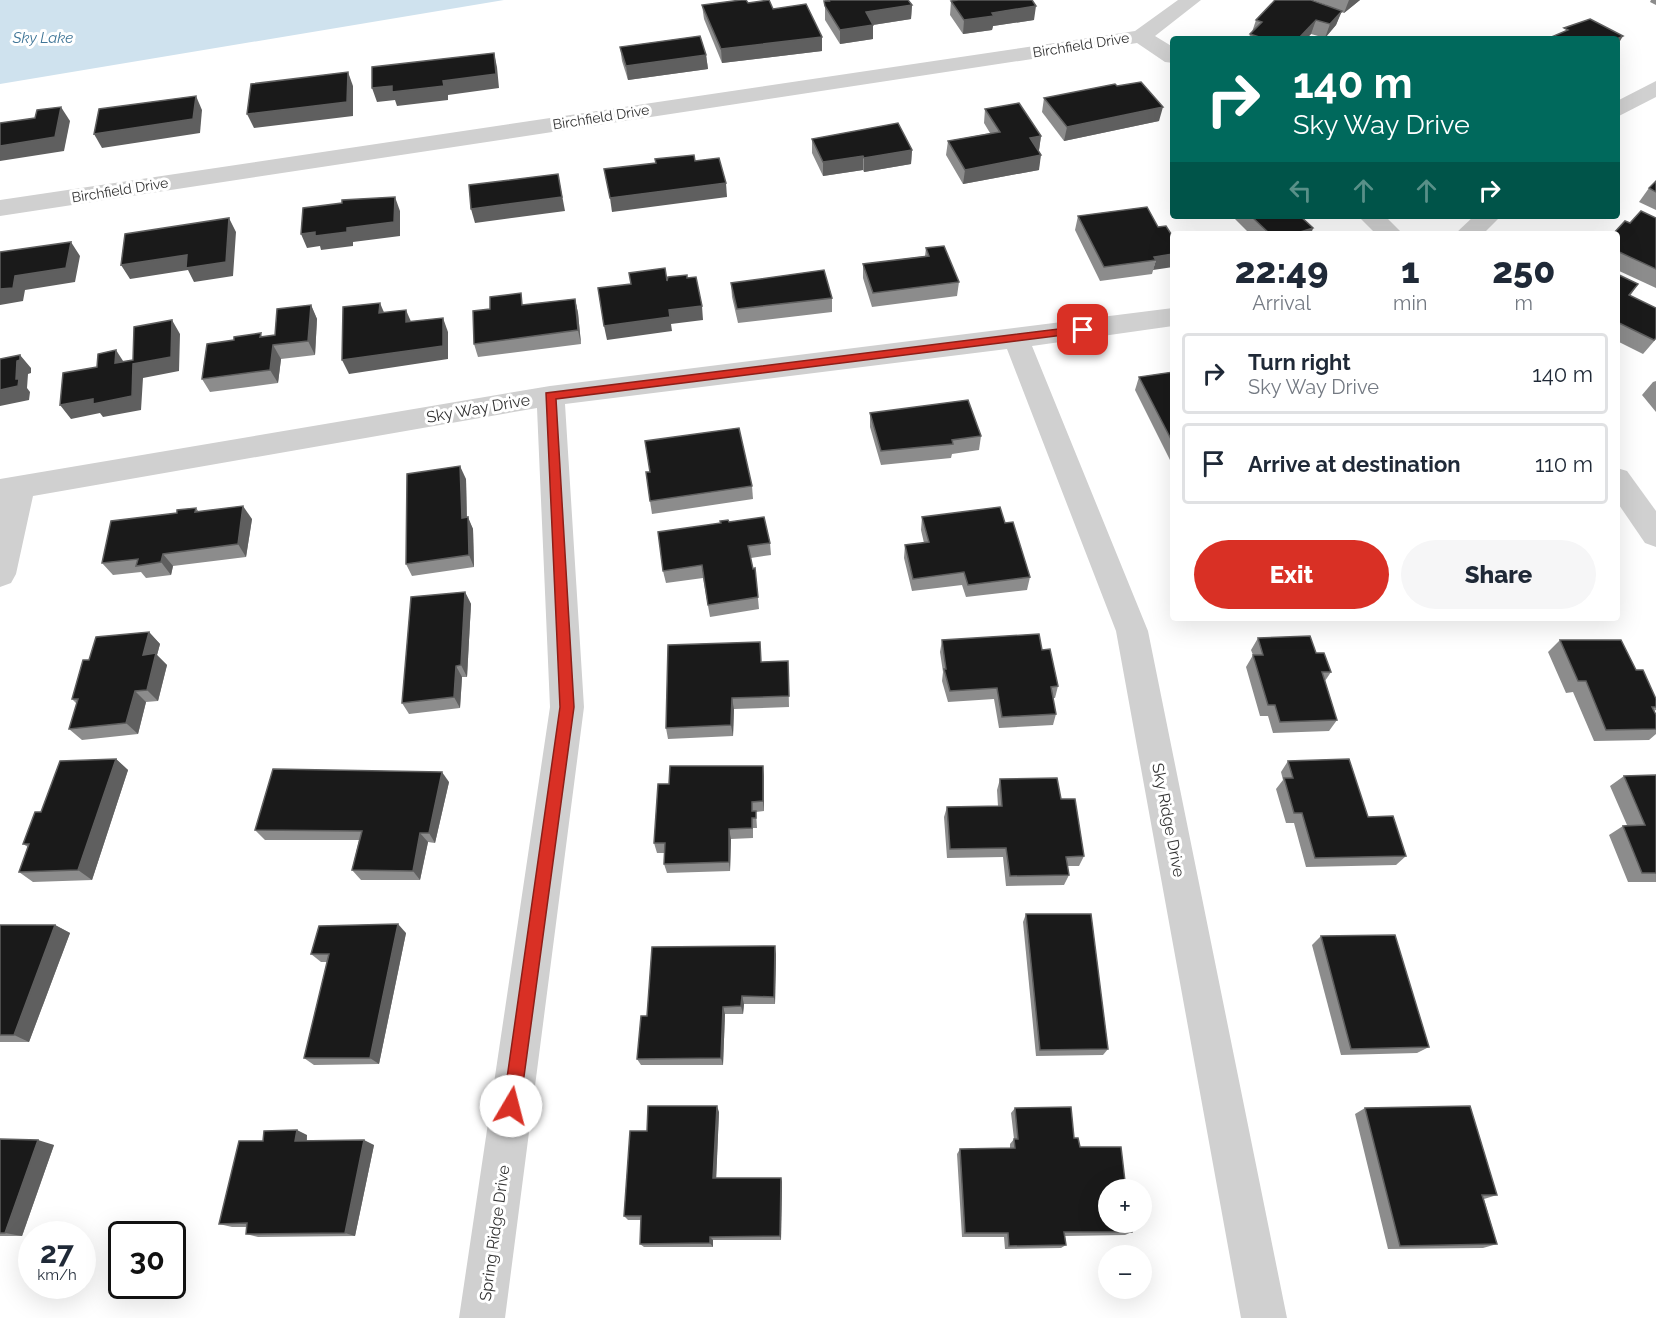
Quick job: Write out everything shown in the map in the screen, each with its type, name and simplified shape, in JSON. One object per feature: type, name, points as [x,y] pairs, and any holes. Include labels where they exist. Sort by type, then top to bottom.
[{"type":"street","name":"Birchfield Drive","points":[[0,208],[1141,36],[1191,0]]},
{"type":"street","points":[[1141,36],[1170,55]]},
{"type":"street","points":[[1620,108],[1656,88]]},
{"type":"street","points":[[1374,219],[1388,231]]},
{"type":"street","points":[[1471,231],[1485,219]]},
{"type":"street","name":"Sky Way Drive","points":[[10,488],[550,396],[1016,339],[1170,317]]},
{"type":"street","name":"Sky Ridge Drive","points":[[1016,339],[1132,631],[1264,1318]]},
{"type":"street","name":"Spring Ridge Drive","points":[[482,1318],[567,707],[550,396]]},
{"type":"street","points":[[1620,483],[1656,535]]},
{"type":"street","points":[[0,574],[10,488]]},
{"type":"water","name":"Sky Lake","points":[[0,0],[504,0],[0,84]]},
{"type":"building","points":[[746,0],[748,3],[769,0],[773,9],[806,4],[822,37],[721,49],[702,5]]},
{"type":"building","points":[[908,0],[912,5],[866,12],[873,25],[840,30],[825,6],[824,1]]},
{"type":"building","points":[[1032,0],[1036,6],[964,20],[951,1]]},
{"type":"building","points":[[1275,0],[1311,0],[1342,11],[1330,24],[1316,20],[1301,36],[1250,34],[1262,22],[1256,20]]},
{"type":"building","points":[[1590,19],[1623,36],[1554,36],[1568,30],[1564,28]]},
{"type":"building","points":[[700,36],[706,55],[626,66],[620,47]]},
{"type":"building","points":[[494,53],[496,74],[443,81],[444,86],[392,92],[392,86],[372,88],[372,67]]},
{"type":"building","points":[[348,72],[347,102],[247,114],[251,84]]},
{"type":"building","points":[[1141,82],[1163,107],[1067,127],[1044,98],[1115,84],[1117,86]]},
{"type":"building","points":[[196,96],[193,119],[94,134],[99,109]]},
{"type":"building","points":[[1019,103],[1041,136],[1030,138],[1041,155],[965,170],[948,141],[1000,132],[985,109]]},
{"type":"building","points":[[61,107],[55,137],[0,146],[0,123],[35,118],[37,110]]},
{"type":"building","points":[[898,123],[912,150],[823,162],[812,139]]},
{"type":"building","points":[[694,155],[695,161],[719,158],[726,183],[610,198],[604,169],[656,163],[655,159]]},
{"type":"building","points":[[558,174],[562,197],[471,209],[469,185]]},
{"type":"building","points":[[1656,181],[1656,192],[1649,188]]},
{"type":"building","points":[[395,197],[394,222],[347,228],[347,232],[315,236],[315,232],[301,234],[303,208],[342,203],[342,200]]},
{"type":"building","points":[[1147,207],[1158,227],[1166,226],[1170,232],[1170,254],[1154,257],[1156,260],[1104,267],[1078,216]]},
{"type":"building","points":[[1641,211],[1656,218],[1656,269],[1620,252],[1620,231],[1616,231],[1625,221],[1630,223]]},
{"type":"building","points":[[229,218],[226,262],[186,268],[187,255],[121,265],[125,234]]},
{"type":"building","points":[[1254,219],[1303,219],[1313,228],[1304,231],[1267,231]]},
{"type":"building","points":[[71,242],[66,268],[15,276],[13,288],[0,289],[0,252]]},
{"type":"building","points":[[944,246],[959,282],[873,293],[863,264],[929,256],[926,248]]},
{"type":"building","points":[[665,268],[667,281],[668,277],[687,275],[687,278],[696,277],[702,306],[669,310],[670,317],[604,326],[598,288],[631,284],[629,273]]},
{"type":"building","points":[[824,270],[832,298],[737,309],[731,283]]},
{"type":"building","points":[[1620,275],[1638,284],[1629,295],[1656,308],[1656,338],[1654,340],[1620,323]]},
{"type":"building","points":[[521,293],[522,305],[575,299],[578,330],[474,344],[473,311],[490,309],[490,297]]},
{"type":"building","points":[[380,303],[379,313],[406,310],[406,322],[443,318],[443,346],[342,360],[343,307]]},
{"type":"building","points":[[311,305],[308,341],[273,345],[270,370],[202,379],[207,344],[261,333],[260,337],[275,335],[277,309]]},
{"type":"building","points":[[172,320],[171,357],[133,364],[132,396],[93,404],[93,399],[60,405],[63,373],[97,367],[98,354],[116,350],[115,363],[133,360],[134,327]]},
{"type":"building","points":[[20,355],[20,360],[17,361],[18,386],[0,390],[0,359]]},
{"type":"building","points":[[1170,372],[1170,437],[1139,377]]},
{"type":"building","points":[[968,400],[981,436],[952,440],[953,444],[881,451],[870,413]]},
{"type":"building","points":[[739,428],[752,486],[650,501],[646,472],[650,472],[645,441]]},
{"type":"building","points":[[460,466],[462,518],[468,517],[469,555],[406,564],[407,474]]},
{"type":"building","points":[[243,506],[238,544],[163,554],[161,562],[136,566],[138,559],[102,563],[111,521],[177,513],[177,510],[196,508],[195,512]]},
{"type":"building","points":[[1000,507],[1005,523],[1013,522],[1030,577],[968,585],[964,572],[913,579],[905,545],[929,542],[922,517]]},
{"type":"building","points":[[764,517],[770,543],[748,546],[753,569],[755,568],[758,597],[708,605],[702,565],[663,571],[658,532],[721,523],[720,521],[728,520],[729,522]]},
{"type":"building","points":[[465,592],[461,665],[456,666],[454,697],[402,703],[411,597]]},
{"type":"building","points":[[149,632],[143,655],[156,653],[147,690],[135,691],[126,723],[69,729],[78,699],[72,699],[83,660],[89,660],[96,637]]},
{"type":"building","points":[[1039,634],[1042,650],[1050,649],[1058,686],[1051,687],[1056,714],[1002,717],[997,688],[950,691],[944,669],[946,669],[942,640]]},
{"type":"building","points":[[1310,636],[1316,653],[1324,653],[1331,672],[1322,672],[1337,720],[1280,722],[1275,705],[1268,705],[1253,655],[1263,655],[1258,638]]},
{"type":"building","points":[[1560,640],[1621,640],[1636,670],[1643,670],[1656,699],[1656,707],[1652,707],[1656,715],[1656,729],[1606,730],[1586,681],[1578,681]]},
{"type":"building","points":[[760,642],[761,662],[788,661],[789,696],[732,698],[731,725],[666,728],[668,645]]},
{"type":"building","points":[[116,759],[78,870],[19,872],[29,844],[23,844],[35,812],[41,812],[60,761]]},
{"type":"building","points":[[1349,759],[1368,817],[1393,816],[1406,856],[1315,858],[1302,813],[1294,813],[1284,778],[1293,778],[1288,761]]},
{"type":"building","points":[[670,766],[763,766],[763,801],[752,802],[752,811],[756,811],[756,818],[752,818],[752,828],[729,829],[729,862],[664,864],[665,843],[654,843],[658,784],[669,784]]},
{"type":"building","points":[[273,769],[442,772],[429,833],[420,833],[413,871],[352,870],[362,831],[255,830]]},
{"type":"building","points":[[1656,775],[1656,873],[1642,873],[1623,826],[1645,825],[1624,776]]},
{"type":"building","points":[[1057,778],[1061,799],[1075,799],[1084,856],[1066,857],[1069,875],[1010,876],[1006,848],[950,849],[947,807],[1002,806],[1000,779]]},
{"type":"building","points":[[1026,914],[1091,914],[1108,1049],[1040,1050]]},
{"type":"building","points":[[398,924],[370,1058],[304,1058],[329,954],[311,954],[319,926]]},
{"type":"building","points":[[0,925],[55,925],[14,1035],[0,1035]]},
{"type":"building","points":[[1395,935],[1429,1047],[1351,1049],[1321,936]]},
{"type":"building","points":[[775,946],[774,997],[742,996],[741,1006],[723,1007],[721,1058],[637,1059],[641,1016],[647,1016],[652,947]]},
{"type":"building","points":[[648,1106],[717,1106],[713,1178],[781,1178],[780,1236],[710,1237],[710,1243],[640,1244],[641,1216],[624,1216],[630,1131],[647,1131]]},
{"type":"building","points":[[1470,1106],[1497,1195],[1482,1195],[1497,1244],[1400,1246],[1365,1108]]},
{"type":"building","points":[[1071,1107],[1074,1138],[1078,1138],[1080,1147],[1121,1147],[1125,1179],[1098,1179],[1098,1232],[1064,1232],[1066,1245],[1009,1246],[1008,1233],[965,1233],[960,1149],[1015,1148],[1014,1139],[1018,1139],[1015,1108]]},
{"type":"building","points":[[297,1130],[295,1141],[364,1140],[345,1233],[246,1234],[247,1223],[219,1224],[239,1141],[263,1141],[264,1131]]},
{"type":"building","points":[[0,1139],[38,1140],[5,1233],[0,1233]]},
{"type":"route","points":[[511,1106],[567,707],[550,396],[1083,330]]}]
